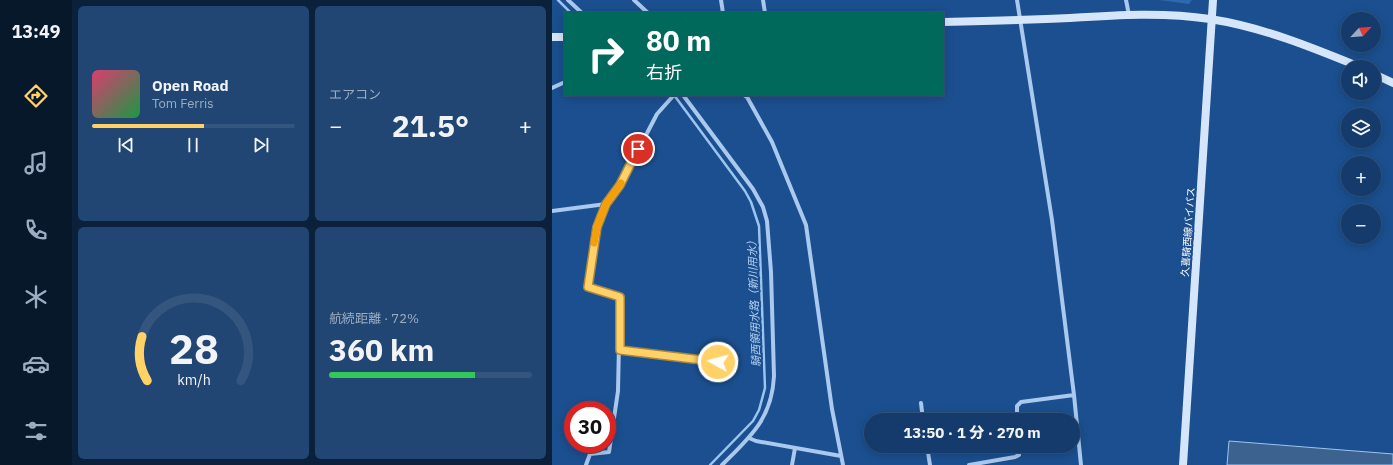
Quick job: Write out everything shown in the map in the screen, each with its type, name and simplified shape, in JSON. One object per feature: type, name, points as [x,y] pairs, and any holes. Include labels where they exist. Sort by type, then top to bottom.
[{"type":"main road","name":"久喜騎西線バイパス","points":[[1183,465],[1213,0]]},
{"type":"main road","points":[[944,22],[1129,15],[1158,15],[1212,19],[1282,37],[1342,60]]},
{"type":"main road","points":[[552,37],[564,36]]},
{"type":"main road","points":[[1381,77],[1393,83]]},
{"type":"street","points":[[568,0],[581,12]]},
{"type":"street","points":[[634,0],[647,12]]},
{"type":"street","points":[[721,0],[723,12]]},
{"type":"street","points":[[763,0],[765,12]]},
{"type":"street","points":[[1018,0],[1052,220],[1074,395],[1081,465]]},
{"type":"street","points":[[1126,0],[1129,15]]},
{"type":"street","points":[[552,88],[564,82]]},
{"type":"street","points":[[586,465],[590,454],[609,452],[618,391],[620,350],[620,297],[588,287],[597,227],[606,204],[620,185],[657,114],[672,96]]},
{"type":"street","points":[[684,96],[753,189],[763,207],[767,221],[771,272],[774,389],[772,399],[764,417],[749,438],[722,465]]},
{"type":"street","points":[[746,96],[772,142],[806,225],[831,402],[843,465]]},
{"type":"street","points":[[552,211],[606,204]]},
{"type":"street","points":[[620,350],[718,362]]},
{"type":"street","points":[[1017,413],[1017,406],[1021,402],[1074,395]]},
{"type":"street","points":[[921,403],[922,413]]},
{"type":"street","points":[[749,438],[756,441],[841,456]]},
{"type":"street","points":[[792,465],[795,448]]},
{"type":"street","points":[[928,453],[930,465]]},
{"type":"street","points":[[969,465],[1016,458],[1018,453]]},
{"type":"shaded area","points":[[1159,0],[1192,0],[1189,4]]},
{"type":"shaded area","points":[[1229,441],[1393,454],[1393,465],[1227,465]]},
{"type":"waterway","name":"騎西領用水路（新川用水）","points":[[558,0],[570,12]]},
{"type":"waterway","name":"騎西領用水路（新川用水）","points":[[675,96],[745,191],[751,202],[759,226],[765,388],[759,410],[753,421],[710,465]]},
{"type":"slow traffic","points":[[594,243],[597,227],[606,204],[621,183]]},
{"type":"route","points":[[638,149],[620,185],[606,204],[597,227],[588,287],[620,297],[620,350],[718,362]]}]
